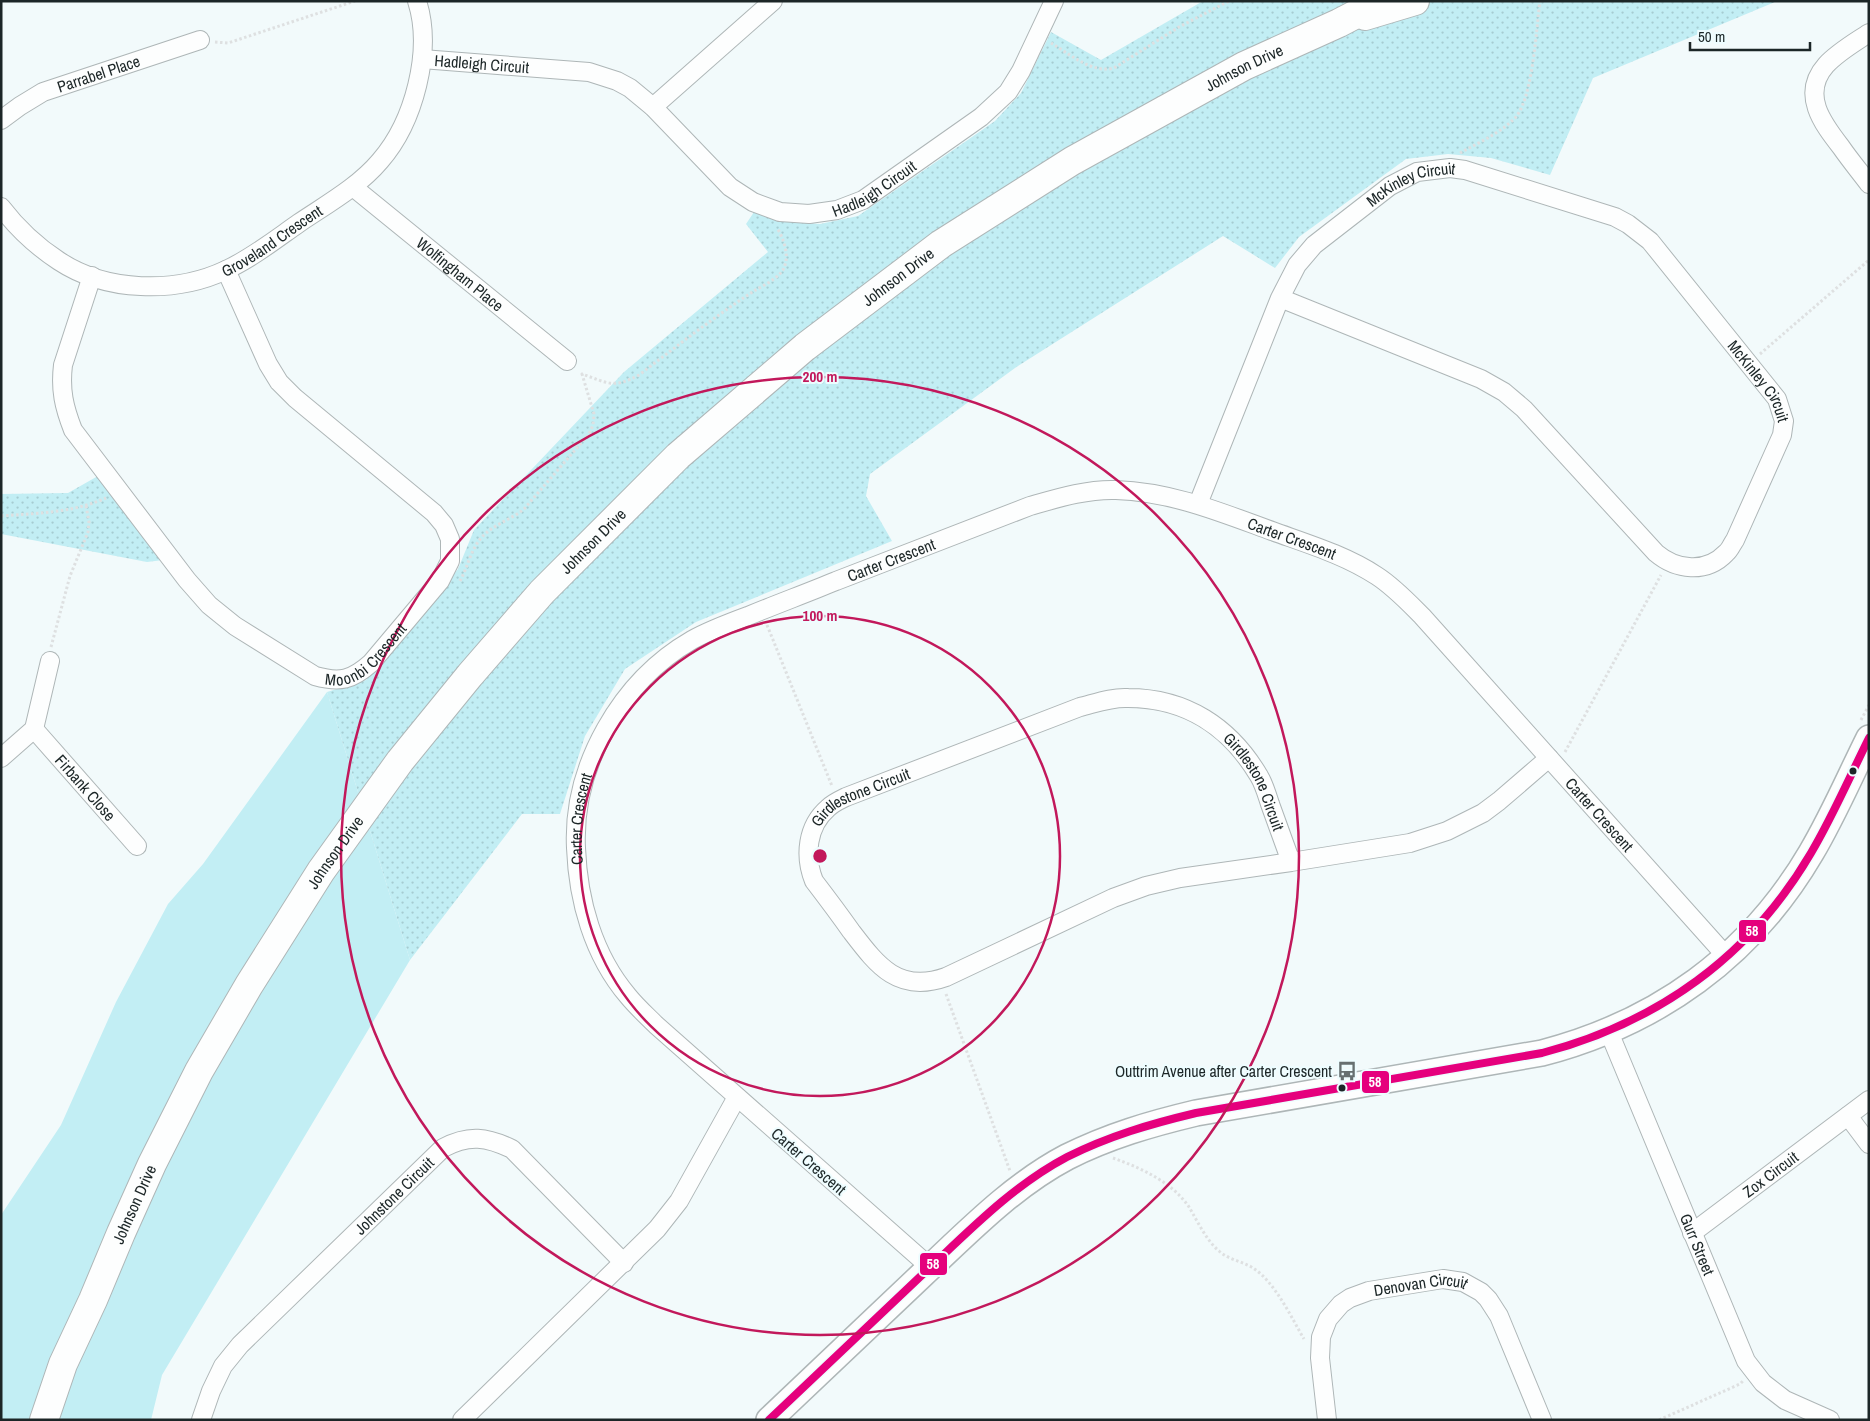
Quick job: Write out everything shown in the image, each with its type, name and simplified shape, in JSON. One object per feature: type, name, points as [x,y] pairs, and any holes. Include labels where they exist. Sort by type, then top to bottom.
[{"type":"main road","name":"Johnson Drive","points":[[44,1420],[63,1364],[152,1164],[200,1071],[254,976],[322,870],[400,761],[470,675],[542,592],[678,456],[805,347],[941,244],[1072,161],[1244,66],[1339,23],[1381,1]]},
{"type":"main road","name":"Johnson Drive","points":[[1339,23],[1415,1]]},
{"type":"main road","name":"Johnson Drive","points":[[62,1420],[93,1300]]},
{"type":"street","name":"Groveland Crescent","points":[[1,207],[32,241],[60,262],[92,276],[126,284],[160,286],[193,281],[226,270],[354,187],[380,161],[401,130],[415,96],[422,59],[422,41],[417,1]]},
{"type":"street","points":[[653,107],[773,1]]},
{"type":"street","name":"Hadleigh Circuit","points":[[422,59],[589,72],[617,81],[630,88],[653,107],[730,187],[753,202],[780,212],[808,214],[837,210],[863,200],[994,107],[1008,92],[1021,71],[1054,1]]},
{"type":"street","points":[[1869,33],[1835,56],[1824,67],[1817,80],[1814,96],[1824,124],[1869,184]]},
{"type":"street","name":"Parrabel Place","points":[[1,120],[43,92],[200,40]]},
{"type":"street","name":"McKinley Circuit","points":[[1198,504],[1280,298],[1297,266],[1314,245],[1390,186],[1417,172],[1450,168],[1490,177],[1615,217],[1628,224],[1650,241],[1777,399],[1784,420],[1782,435],[1735,540],[1726,553],[1714,563],[1691,568],[1676,566],[1662,558],[1524,409],[1504,392],[1481,379],[1280,298]]},
{"type":"street","name":"Wolfingham Place","points":[[354,187],[567,361]]},
{"type":"street","name":"Moonbi Crescent","points":[[92,276],[63,365],[61,378],[64,405],[74,430],[187,580],[209,605],[235,626],[316,676],[330,680],[346,679],[360,673],[371,663],[440,581],[450,561],[450,539],[444,525],[434,513],[295,398],[280,382],[268,364],[226,270]]},
{"type":"street","name":"Carter Crescent","points":[[930,1268],[656,1025],[626,994],[603,959],[586,920],[577,878],[575,835],[581,793],[594,752],[626,697],[656,666],[690,641],[709,631],[1030,506],[1071,494],[1122,490],[1156,493],[1198,504],[1324,550],[1361,566],[1393,588],[1422,616],[1727,957]]},
{"type":"street","points":[[1,758],[34,729],[50,661]]},
{"type":"street","name":"Girdlestone Circuit","points":[[1291,862],[1260,778],[1242,750],[1231,738],[1206,718],[1191,711],[1160,700],[1128,698],[1111,699],[1080,707],[846,797],[828,808],[816,823],[808,842],[807,852],[810,872],[814,881],[873,959],[888,973],[916,983],[940,979],[1113,898],[1146,886],[1180,878],[1291,862],[1410,843],[1447,831],[1483,813],[1553,762]]},
{"type":"street","name":"Firbank Close","points":[[34,729],[136,846]]},
{"type":"street","points":[[769,1420],[978,1222],[1020,1187],[1066,1158],[1116,1135],[1142,1126],[1196,1113],[1542,1053],[1609,1032],[1671,1000],[1700,980],[1727,957],[1765,919],[1776,905],[1812,852],[1869,738]]},
{"type":"street","name":"Gurr Street","points":[[1609,1032],[1746,1361],[1763,1383],[1785,1400],[1830,1420]]},
{"type":"street","points":[[462,1420],[658,1229],[679,1201],[737,1097]]},
{"type":"street","name":"Zox Circuit","points":[[1692,1232],[1869,1100]]},
{"type":"street","points":[[1848,1116],[1869,1144]]},
{"type":"street","name":"Johnstone Circuit","points":[[200,1420],[210,1391],[223,1366],[240,1345],[444,1148],[452,1143],[473,1138],[494,1140],[512,1149],[624,1262]]},
{"type":"street","name":"Denovan Circuit","points":[[1327,1420],[1320,1358],[1320,1337],[1328,1319],[1341,1304],[1350,1298],[1369,1291],[1443,1279],[1463,1282],[1481,1292],[1488,1299],[1499,1316],[1542,1420]]},
{"type":"path","points":[[200,40],[228,43],[355,1]]},
{"type":"path","points":[[1038,35],[1095,69],[1105,70],[1114,68],[1179,27],[1229,1]]},
{"type":"path","points":[[1450,168],[1450,160],[1456,155],[1514,120],[1522,109],[1528,93],[1540,1]]},
{"type":"path","points":[[456,589],[482,536],[524,509],[589,434],[593,425],[594,414],[582,374],[595,380],[612,384],[628,381],[639,375],[719,315],[772,280],[781,272],[785,265],[786,255],[781,235],[774,225]]},
{"type":"path","points":[[1767,348],[1869,260]]},
{"type":"path","points":[[1,516],[58,512],[86,506],[107,497],[118,489]]},
{"type":"path","points":[[50,661],[52,641],[70,576],[88,532],[89,522],[86,506]]},
{"type":"path","points":[[1553,762],[1660,576]]},
{"type":"path","points":[[761,611],[838,802]]},
{"type":"path","points":[[940,979],[1012,1175]]},
{"type":"path","points":[[1106,1155],[1144,1169],[1177,1193],[1218,1251],[1253,1268],[1265,1278],[1306,1343],[1312,1346],[1320,1345]]},
{"type":"path","points":[[1659,1420],[1740,1384],[1745,1378],[1750,1384]]},
{"type":"shaded area","points":[[1203,1],[1775,2],[1593,78],[1550,175],[1491,158],[1448,154],[1406,159],[1299,237],[1275,268],[1223,236],[1015,368],[870,474],[866,496],[892,541],[696,622],[625,669],[585,736],[560,814],[522,814],[410,960],[327,692],[366,680],[458,569],[474,530],[624,372],[768,252],[746,224],[754,212],[782,221],[820,224],[858,216],[995,121],[1021,93],[1051,32],[1101,60]]},
{"type":"shaded area","points":[[105,472],[171,559],[147,562],[1,534],[1,494],[68,493]]},
{"type":"shaded area","points":[[327,692],[410,960],[162,1375],[151,1420],[1,1420],[1,1215],[61,1125],[116,1002],[168,904],[203,864]]},
{"type":"transit line","name":"58","points":[[769,1420],[991,1211],[1028,1182],[1067,1157],[1130,1131],[1196,1113],[1542,1053],[1584,1040],[1624,1024],[1662,1004],[1697,981],[1729,954],[1759,924],[1787,890],[1819,839],[1869,738]]},
{"type":"place","name":"Outtrim Avenue after Carter Crescent","points":[[1347,1071]]}]
